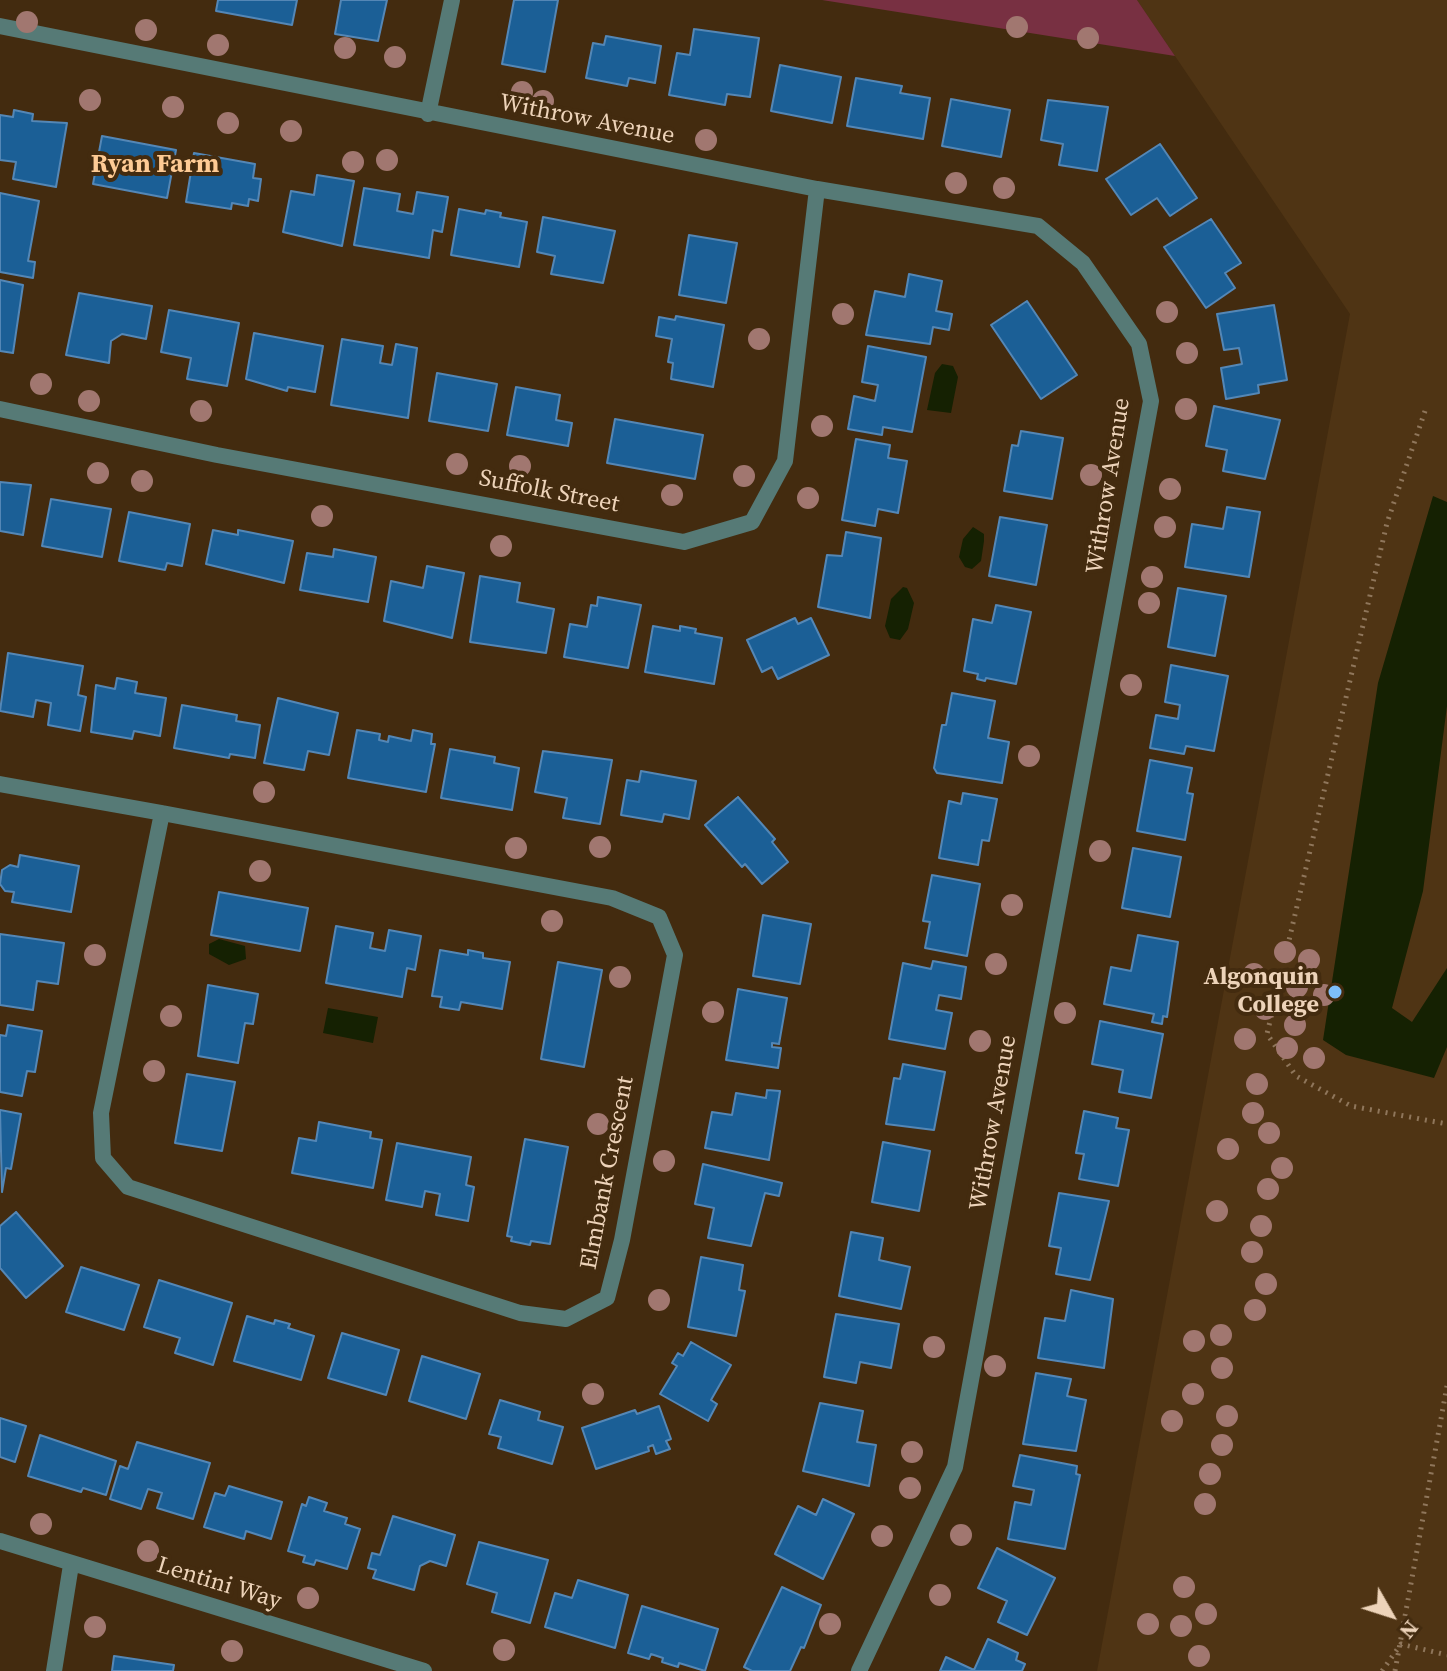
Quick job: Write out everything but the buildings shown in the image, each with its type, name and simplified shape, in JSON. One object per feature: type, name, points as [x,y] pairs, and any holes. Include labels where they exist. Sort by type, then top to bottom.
[{"type":"street","points":[[428,114],[452,0]]},
{"type":"street","name":"Withrow Avenue","points":[[0,26],[428,114],[817,189],[1038,226],[1083,263],[1139,344],[1151,401],[955,1467],[859,1671]]},
{"type":"street","name":"Suffolk Street","points":[[0,409],[217,455],[684,542],[752,522],[785,461],[817,189]]},
{"type":"street","name":"Elmbank Crescent","points":[[0,784],[162,813],[612,898],[659,917],[675,955],[622,1240],[607,1298],[566,1319],[520,1313],[128,1187],[103,1158],[101,1113],[162,813]]},
{"type":"street","name":"Lentini Way","points":[[0,1541],[416,1670]]},
{"type":"street","points":[[54,1671],[71,1565]]},
{"type":"path","points":[[1425,411],[1387,523],[1267,1034],[1296,1076],[1351,1106],[1447,1124]]},
{"type":"path","points":[[1395,1671],[1444,1424],[1447,1386]]},
{"type":"path","points":[[1401,1644],[1447,1655]]},
{"type":"path","points":[[1382,1671],[1401,1644]]},
{"type":"shaded area","points":[[822,0],[1137,0],[1175,56]]},
{"type":"shaded area","name":"Algonquin College","points":[[1137,0],[1447,0],[1447,1671],[1097,1671],[1350,314]]},
{"type":"shaded area","points":[[942,364],[953,366],[958,377],[951,413],[927,410],[935,373]]},
{"type":"shaded area","points":[[1433,496],[1447,502],[1447,706],[1423,891],[1392,1008],[1412,1022],[1447,968],[1447,1047],[1434,1078],[1346,1055],[1323,1040],[1378,683]]},
{"type":"shaded area","points":[[973,527],[984,534],[984,541],[981,561],[972,569],[965,567],[959,557],[963,539]]},
{"type":"shaded area","points":[[903,587],[907,588],[914,603],[908,629],[900,640],[890,638],[885,626],[891,599]]},
{"type":"shaded area","points":[[219,939],[245,946],[246,959],[229,965],[209,954],[209,944]]},
{"type":"shaded area","points":[[328,1008],[378,1017],[373,1043],[323,1033]]},
{"type":"place","name":"Algonquin College","points":[[1335,992]]},
{"type":"district","name":"Ryan Farm","points":[[155,165]]}]
